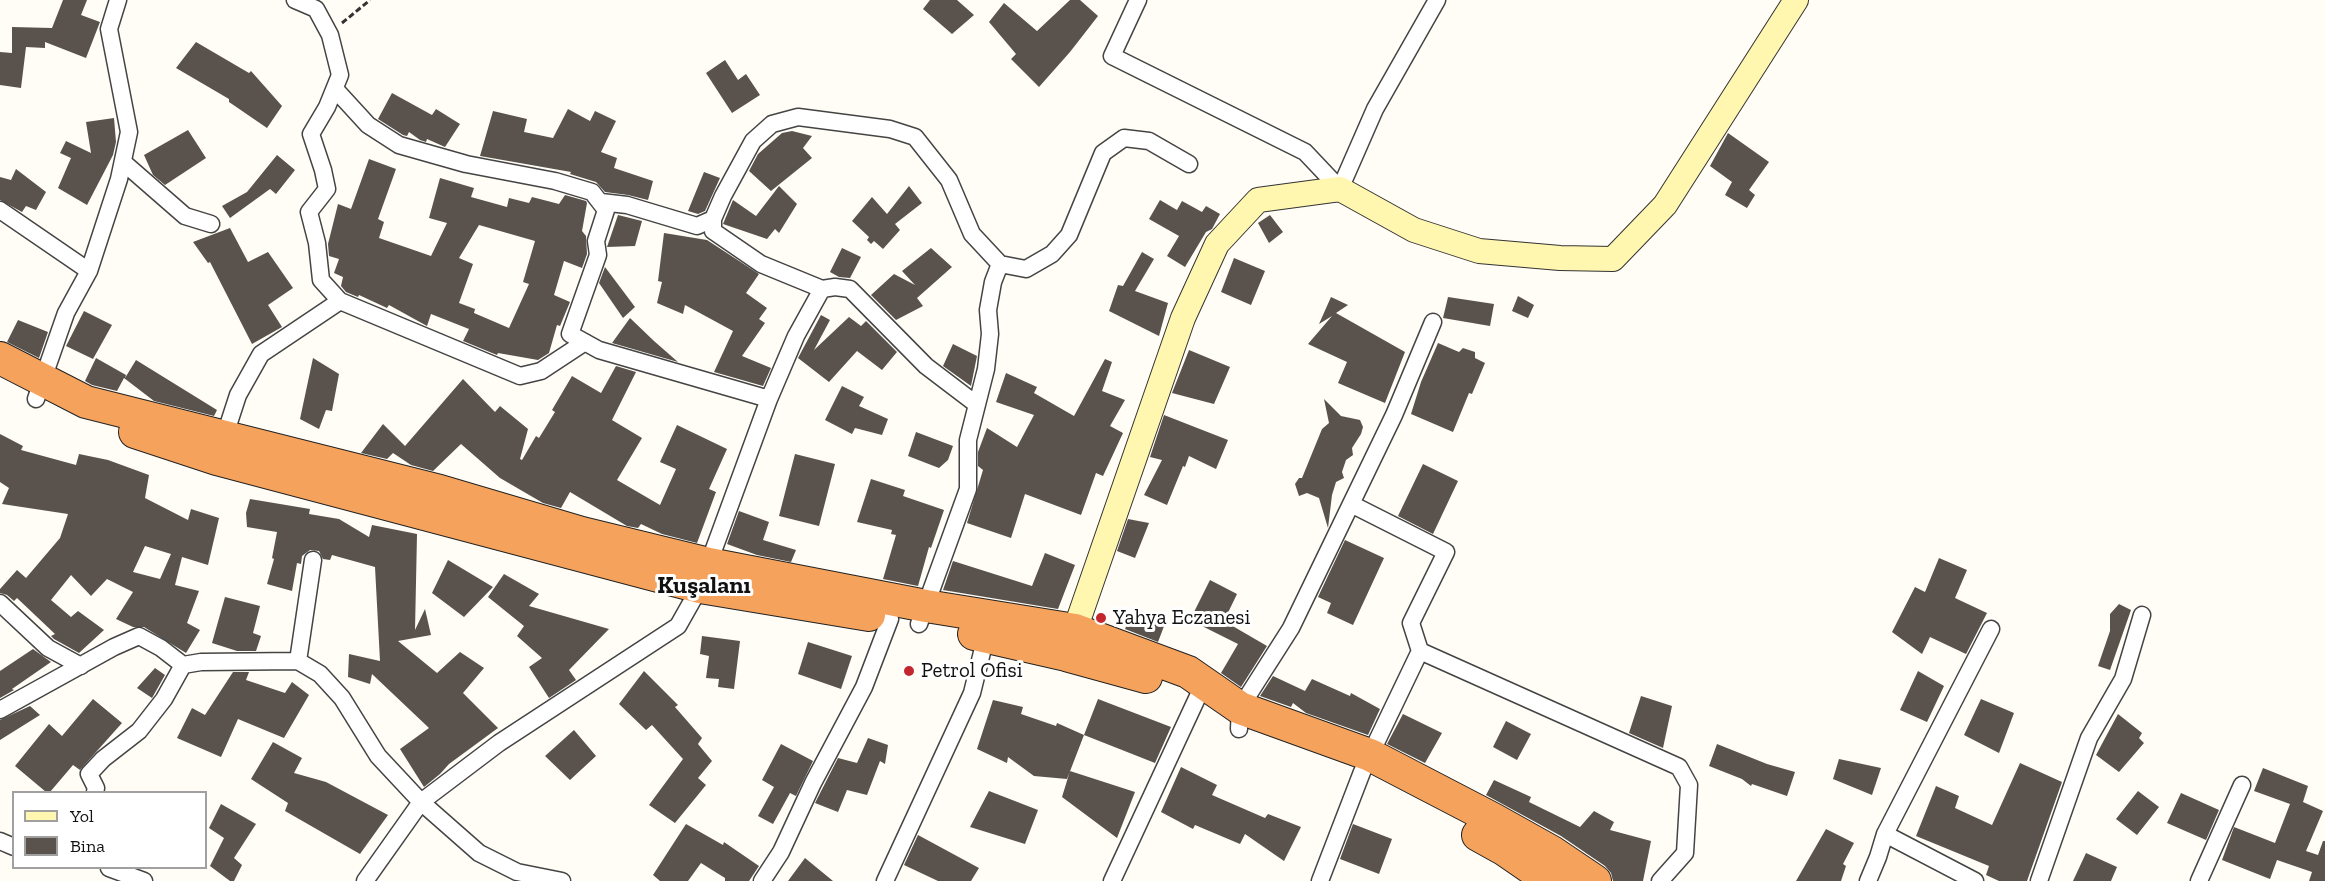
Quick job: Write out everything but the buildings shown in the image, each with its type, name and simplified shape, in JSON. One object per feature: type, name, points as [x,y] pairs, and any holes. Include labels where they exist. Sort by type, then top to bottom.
[{"type":"highway","points":[[0,358],[40,390]]},
{"type":"highway","points":[[0,380],[40,390],[221,447],[704,575],[912,616],[1070,642],[1188,672],[1240,718]]},
{"type":"highway","points":[[912,616],[986,636],[1070,642],[1115,667],[1199,694],[1240,718],[1366,764],[1493,819],[1552,852],[1595,881]]},
{"type":"highway","points":[[1366,764],[1505,850],[1550,881]]},
{"type":"street","points":[[40,390],[66,314],[89,271],[119,179],[129,132],[109,29],[118,0]]},
{"type":"street","points":[[295,0],[316,9],[330,35],[340,75],[311,134],[327,189],[309,212],[317,243],[321,280],[340,301],[520,376],[541,371],[585,342]]},
{"type":"street","points":[[1138,0],[1112,56],[1305,152],[1340,189],[1414,230],[1479,251],[1560,258],[1612,259],[1665,206],[1796,0]]},
{"type":"street","points":[[1340,189],[1375,110],[1437,0]]},
{"type":"street","points":[[335,89],[368,125],[399,145],[466,164],[555,181],[592,192],[606,210],[596,241],[598,255],[570,334],[599,350],[769,399]]},
{"type":"street","points":[[976,404],[926,366],[850,289],[835,287],[822,289],[761,264],[713,231],[713,219],[723,196],[753,141],[772,124],[798,117],[890,129],[915,137],[949,180],[972,234],[1000,264],[1026,269],[1052,254],[1069,235],[1103,153],[1124,138],[1149,141],[1189,164]]},
{"type":"street","points":[[123,162],[185,216],[211,224]]},
{"type":"street","points":[[1070,642],[1184,318],[1217,244],[1258,200],[1340,189]]},
{"type":"street","points":[[601,202],[627,205],[697,226],[713,219]]},
{"type":"street","points":[[0,210],[89,271]]},
{"type":"street","points":[[762,881],[781,852],[813,783],[864,687],[912,616],[968,489],[968,440],[986,369],[990,334],[988,309],[993,282],[1000,264]]},
{"type":"street","points":[[365,881],[421,802],[499,743],[678,626],[704,575],[769,399],[796,336],[822,289]]},
{"type":"street","points":[[221,447],[238,395],[261,354],[340,301]]},
{"type":"street","points":[[1240,718],[1291,628],[1394,415],[1432,322]]},
{"type":"street","points":[[1320,881],[1366,764],[1420,651],[1410,623],[1446,552],[1351,504]]},
{"type":"street","points":[[298,662],[313,560]]},
{"type":"street","points":[[0,603],[48,648],[81,666]]},
{"type":"street","points":[[2039,881],[2089,738],[2123,679],[2142,615]]},
{"type":"street","points":[[1868,881],[1885,834],[1991,629]]},
{"type":"street","points":[[0,710],[139,636],[162,648],[183,665],[201,662],[298,662],[320,674],[342,698],[378,756],[421,802],[479,854],[517,872],[562,881]]},
{"type":"street","points":[[885,881],[972,693],[986,636]]},
{"type":"street","points":[[1420,651],[1679,767],[1689,785],[1685,853],[1660,881]]},
{"type":"street","points":[[95,791],[89,774],[139,731],[164,699],[183,665]]},
{"type":"street","points":[[1112,881],[1199,694]]},
{"type":"street","points":[[2199,881],[2242,785]]},
{"type":"street","points":[[1885,834],[1975,881]]},
{"type":"street","points":[[114,869],[144,881]]},
{"type":"path","points":[[330,35],[370,0]]},
{"type":"place","name":"Yahya Eczanesi","points":[[1101,618]]},
{"type":"place","name":"Petrol Ofisi","points":[[909,671]]},
{"type":"district","name":"Kuşalanı","points":[[704,586]]}]
